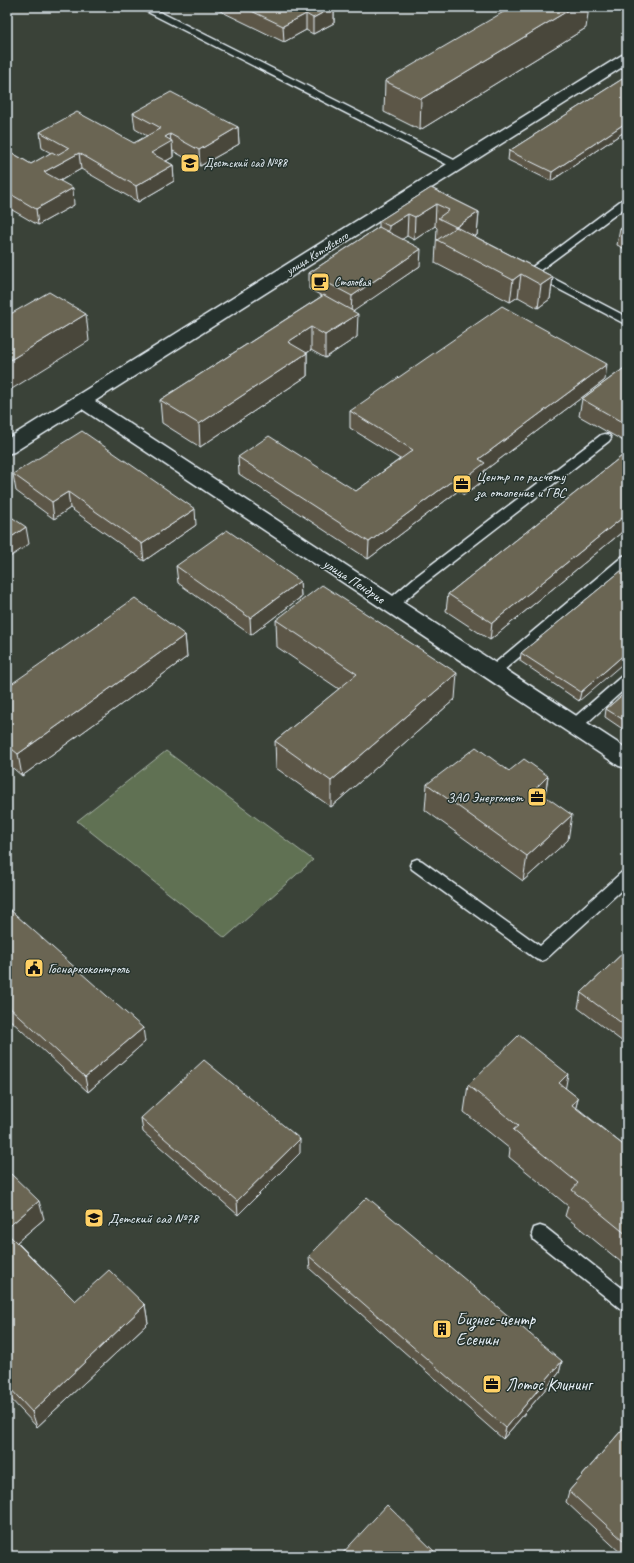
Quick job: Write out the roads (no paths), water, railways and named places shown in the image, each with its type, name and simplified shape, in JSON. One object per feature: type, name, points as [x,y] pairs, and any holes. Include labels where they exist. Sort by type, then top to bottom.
[{"type":"street","name":"улица Котовского","points":[[7,448],[627,58]]},
{"type":"street","name":"улица Пендрие","points":[[82,401],[627,760]]},
{"type":"lane","points":[[143,7],[456,165]]},
{"type":"lane","points":[[627,201],[532,271],[627,322]]},
{"type":"lane","points":[[391,605],[419,581],[604,438]]},
{"type":"lane","points":[[493,672],[627,559]]},
{"type":"lane","points":[[574,726],[627,679]]},
{"type":"lane","points":[[417,864],[541,955],[627,876]]},
{"type":"lane","points":[[540,1234],[627,1303]]},
{"type":"place","name":"Дестский сад №88","points":[[190,163]]},
{"type":"place","name":"Столовая","points":[[320,282]]},
{"type":"place","name":"Центр по расчету за отопение и ГВС","points":[[462,484]]},
{"type":"place","name":"ЗАО Энергомет","points":[[537,797]]},
{"type":"place","name":"Госнаркоконтроль","points":[[34,968]]},
{"type":"place","name":"Детский сад №78","points":[[94,1218]]},
{"type":"place","name":"Бизнес-центр Есенин","points":[[442,1329]]},
{"type":"place","name":"Лотос Клининг","points":[[492,1384]]}]
